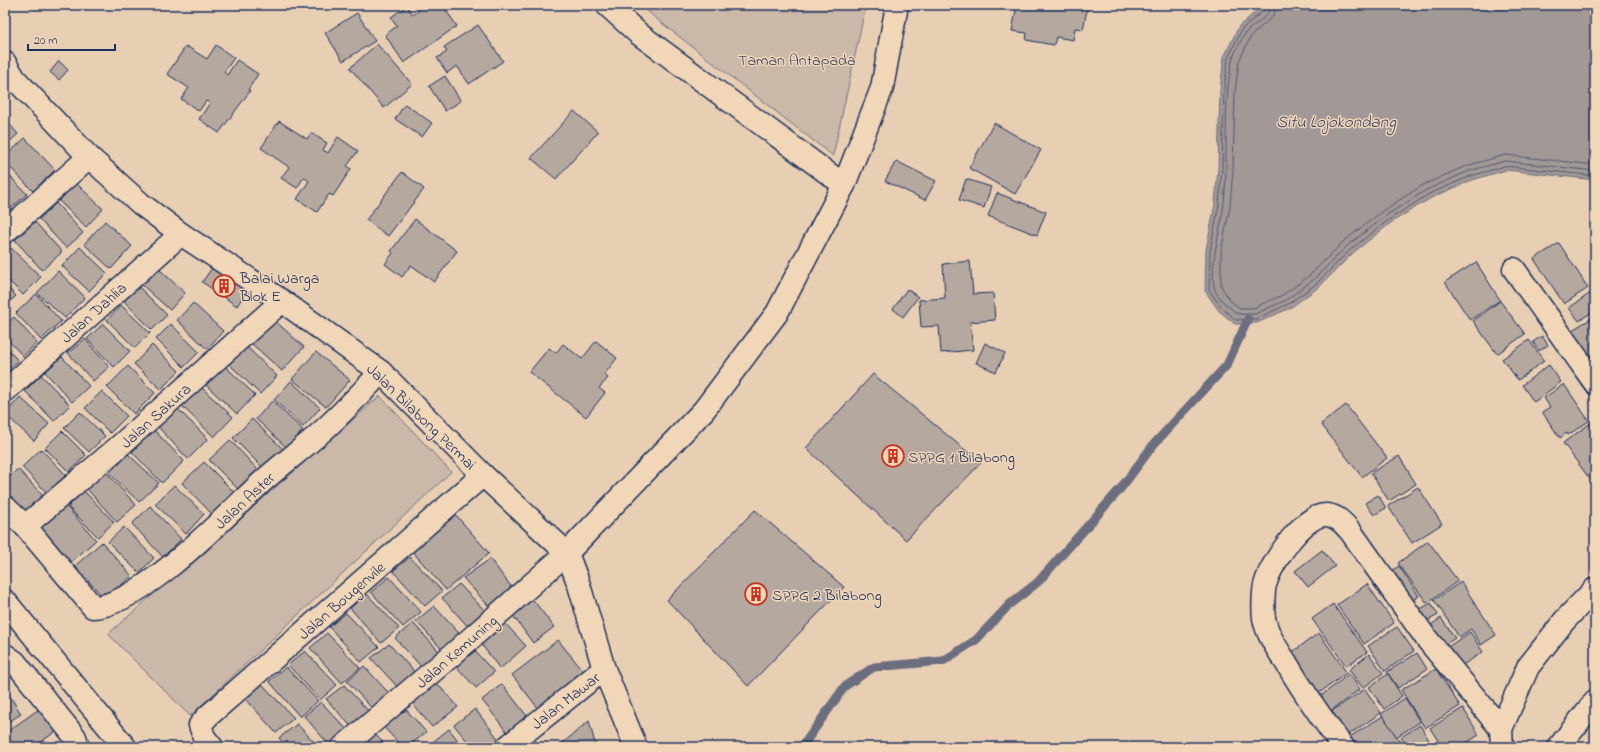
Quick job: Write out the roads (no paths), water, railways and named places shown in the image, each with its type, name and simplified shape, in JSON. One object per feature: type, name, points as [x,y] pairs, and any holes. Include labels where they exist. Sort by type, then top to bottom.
[{"type":"street","points":[[607,5],[639,34],[844,185]]},
{"type":"street","name":"Jalan Kemuning","points":[[344,747],[452,655],[567,553],[704,410],[777,313],[844,185],[882,88],[897,5]]},
{"type":"street","name":"Jalan Bilabong Permai","points":[[8,76],[89,157],[141,204],[181,234],[282,301],[381,372],[483,475],[567,553],[579,586],[604,669],[636,747]]},
{"type":"street","points":[[5,232],[89,157]]},
{"type":"street","name":"Jalan Dahlia","points":[[5,390],[181,234]]},
{"type":"street","points":[[1514,269],[1595,384]]},
{"type":"street","name":"Jalan Sakura","points":[[25,526],[115,450],[282,301]]},
{"type":"street","name":"Jalan Aster","points":[[25,526],[93,607],[104,607],[121,600],[145,585],[225,519],[263,481],[320,434],[381,372]]},
{"type":"street","name":"Jalan Bougenvile","points":[[212,747],[204,737],[200,726],[208,716],[483,475]]},
{"type":"street","points":[[5,506],[25,526]]},
{"type":"street","points":[[1344,747],[1308,699],[1272,641],[1264,617],[1265,582],[1283,547],[1310,522],[1321,516],[1328,515],[1341,521],[1352,532],[1426,638],[1502,738]]},
{"type":"street","points":[[1502,738],[1528,667],[1565,620],[1595,589]]},
{"type":"street","points":[[5,601],[126,747]]},
{"type":"street","points":[[5,655],[15,662],[75,737],[78,747]]},
{"type":"street","name":"Jalan Mawar","points":[[507,747],[604,669]]},
{"type":"street","points":[[1559,747],[1595,701]]},
{"type":"water","name":"Situ Lojokondang","points":[[1264,5],[1595,5],[1595,180],[1506,170],[1472,180],[1431,198],[1392,222],[1354,252],[1319,287],[1290,308],[1257,323],[1235,324],[1219,311],[1205,291],[1206,250],[1215,204],[1218,168],[1220,90],[1224,57],[1239,26]]},
{"type":"waterway","points":[[802,747],[845,686],[874,667],[943,661],[976,640],[1010,604],[1038,582],[1121,488],[1154,444],[1227,365],[1248,319]]},
{"type":"place","name":"Balai Warga Blok E","points":[[224,286]]},
{"type":"place","name":"SPPG 1 Bilabong","points":[[893,456]]},
{"type":"place","name":"SPPG 2 Bilabong","points":[[756,594]]},
{"type":"park label","name":"Taman Antapada","points":[[797,59]]}]
